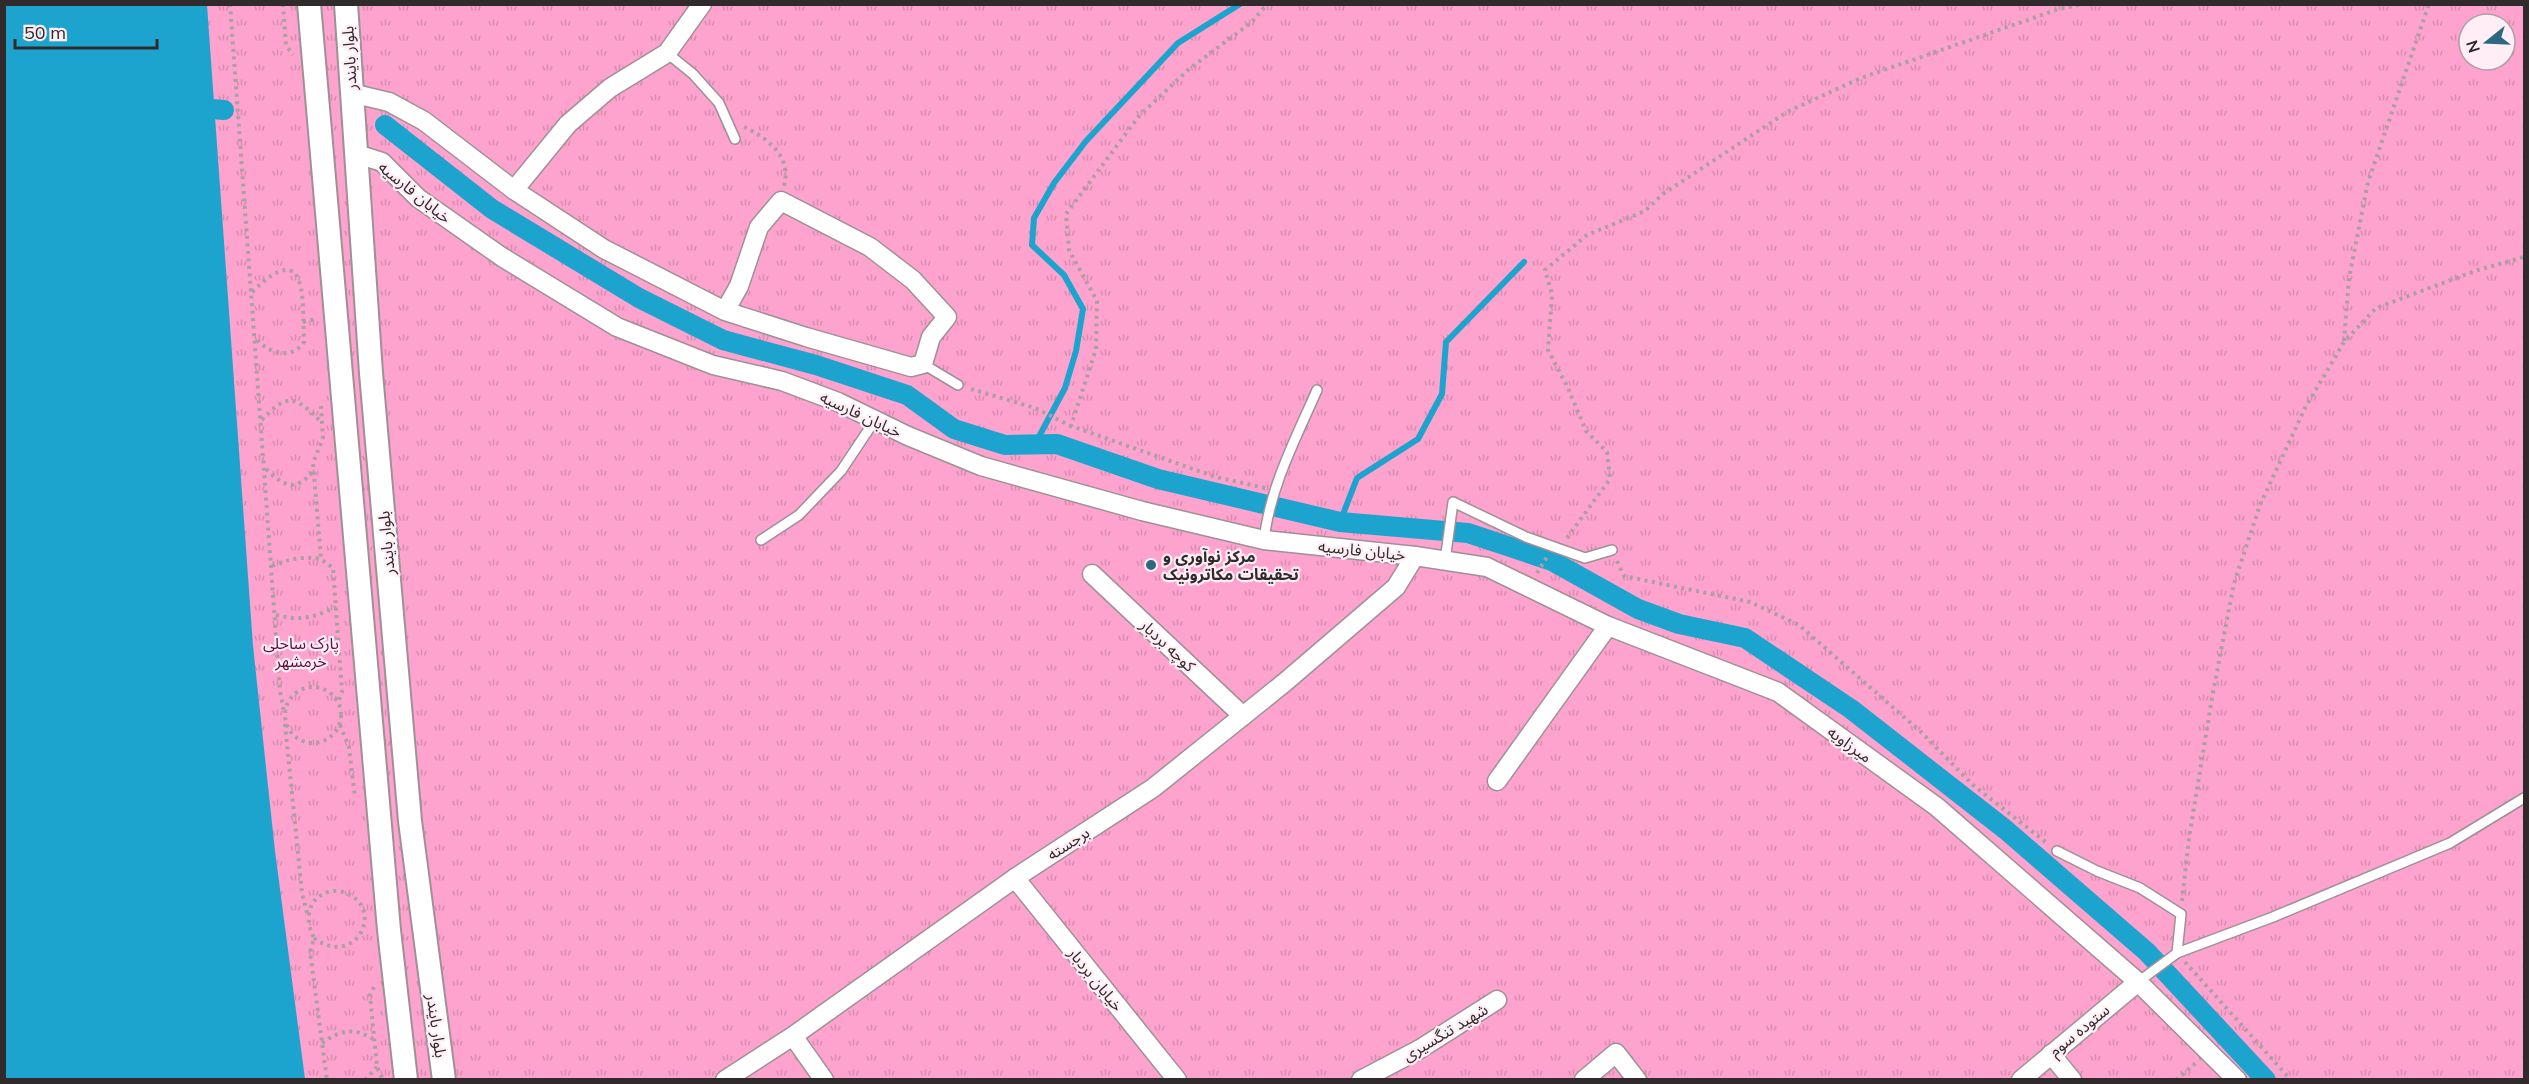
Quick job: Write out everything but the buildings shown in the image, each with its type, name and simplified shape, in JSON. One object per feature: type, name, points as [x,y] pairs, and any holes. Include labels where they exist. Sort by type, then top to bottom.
[{"type":"street","name":"بلوار بایندر","points":[[309,4],[378,932],[406,1080]]},
{"type":"street","name":"بلوار بایندر","points":[[346,4],[373,397],[410,821],[444,1080]]},
{"type":"street","points":[[514,190],[568,124],[610,88],[667,53],[702,4]]},
{"type":"street","points":[[351,93],[389,102],[424,121],[514,190],[604,249],[725,311],[911,367],[923,364],[931,337],[947,317],[913,280],[870,247],[781,201],[759,227],[739,286],[725,311]]},
{"type":"street","name":"خیابان فارسیه","points":[[357,154],[382,162],[418,198],[483,244],[617,327],[713,365],[782,381],[838,402],[981,466],[1142,511],[1264,540],[1415,556]]},
{"type":"street","name":"میرزاویه","points":[[1415,556],[1446,553],[1487,567],[1608,626],[1778,692],[1937,807],[2144,978],[2209,1052],[2237,1080]]},
{"type":"street","name":"برجسته","points":[[725,1080],[793,1036],[1015,878],[1153,788],[1243,716],[1396,587],[1415,556]]},
{"type":"street","name":"کوچه بردبار","points":[[1092,574],[1243,716]]},
{"type":"street","points":[[1497,781],[1608,626]]},
{"type":"street","name":"خیابان بردبار","points":[[1015,878],[1177,1080]]},
{"type":"street","points":[[378,932],[423,926]]},
{"type":"street","name":"ستوده سوم","points":[[2021,1080],[2144,978]]},
{"type":"street","name":"شهید تنگسیری","points":[[1361,1080],[1420,1049],[1497,1000]]},
{"type":"street","points":[[793,1036],[824,1080]]},
{"type":"street","points":[[1584,1080],[1616,1053],[1637,1080]]},
{"type":"street","points":[[2051,1054],[2072,1080]]},
{"type":"lane","points":[[667,53],[693,74],[719,103],[735,139]]},
{"type":"lane","points":[[923,364],[958,385]]},
{"type":"lane","points":[[1264,540],[1266,520],[1273,495],[1317,390]]},
{"type":"lane","points":[[761,540],[799,515],[841,471],[875,420]]},
{"type":"lane","points":[[1446,553],[1453,502],[1554,552],[1585,558],[1612,550]]},
{"type":"lane","points":[[2144,978],[2173,956],[2450,843],[2524,798]]},
{"type":"lane","points":[[2057,851],[2097,871],[2140,888],[2181,914],[2173,956]]},
{"type":"path","points":[[230,4],[280,691],[302,893],[309,928],[314,938],[324,945],[335,948],[347,946],[357,939],[363,929],[365,917],[361,905],[343,891],[331,891],[320,896],[311,904],[308,916]]},
{"type":"path","points":[[283,4],[286,45],[297,62]]},
{"type":"path","points":[[1071,426],[1096,349],[1097,301],[1069,250],[1066,214],[1139,116],[1189,69],[1252,22],[1267,4]]},
{"type":"path","points":[[1538,572],[1610,479],[1607,452],[1586,431],[1568,388],[1548,350],[1552,294],[1545,270],[1587,235],[1645,211],[1663,194],[1787,112],[1861,78],[2058,9],[2083,4]]},
{"type":"path","points":[[2344,342],[2349,278],[2368,182],[2429,4]]},
{"type":"path","points":[[726,118],[753,131],[780,151],[787,175],[781,201]]},
{"type":"path","points":[[2181,914],[2191,826],[2234,583],[2260,505],[2305,408],[2344,342],[2376,308],[2478,270],[2524,257]]},
{"type":"path","points":[[252,292],[269,275],[282,269],[293,272],[300,279],[304,342],[300,348],[292,352],[279,353],[265,349],[255,338]]},
{"type":"path","points":[[314,308],[316,331]]},
{"type":"path","points":[[303,322],[315,319]]},
{"type":"path","points":[[958,385],[1035,408],[1071,426],[1273,495]]},
{"type":"path","points":[[261,421],[276,404],[291,400],[304,404],[322,424]]},
{"type":"path","points":[[321,400],[323,438],[313,463],[321,559]]},
{"type":"path","points":[[265,468],[276,479],[289,486],[304,482],[314,470]]},
{"type":"path","points":[[1612,550],[1624,576],[1750,602],[1798,625],[1921,732],[1973,785],[2057,851]]},
{"type":"path","points":[[272,566],[305,556],[321,559],[333,568],[342,692],[338,702]]},
{"type":"path","points":[[276,615],[294,620],[309,619],[336,607]]},
{"type":"path","points":[[284,712],[288,700],[296,692],[307,687],[325,690],[338,702],[341,713],[340,725],[334,735],[324,742],[312,744],[300,741],[291,734],[285,724]]},
{"type":"path","points":[[340,725],[349,747],[356,806]]},
{"type":"path","points":[[361,905],[364,897]]},
{"type":"path","points":[[363,929],[378,932]]},
{"type":"path","points":[[314,938],[310,952],[327,1079]]},
{"type":"path","points":[[2173,956],[2291,1080]]},
{"type":"path","points":[[377,981],[370,995],[378,1067],[383,1080]]},
{"type":"path","points":[[322,1043],[335,1034],[351,1031],[361,1032],[374,1039]]},
{"type":"path","points":[[2176,1080],[2209,1052]]},
{"type":"path","points":[[365,1080],[378,1067]]},
{"type":"green space","name":"پارک ساحلی خرمشهر","points":[[5,5],[2524,5],[2524,1079],[5,1080]]},
{"type":"water","points":[[5,4],[207,5],[253,646],[275,851],[305,1079],[5,1079]]},
{"type":"waterway","points":[[1035,444],[1065,388],[1076,351],[1083,309],[1064,275],[1032,245],[1034,218],[1054,183],[1086,141],[1178,43],[1240,4]]},
{"type":"waterway","points":[[188,107],[224,110]]},
{"type":"waterway","points":[[385,125],[492,209],[639,298],[723,340],[816,365],[907,395],[954,429],[1005,445],[1057,444],[1158,479],[1340,522],[1468,533],[1552,561],[1638,609],[1679,624],[1745,638],[1851,709],[2006,830],[2147,952],[2266,1080]]},
{"type":"waterway","points":[[1340,522],[1357,478],[1418,439],[1442,394],[1446,342],[1524,262]]},
{"type":"place","name":"مرکز نوآوری و تحقیقات مکاترونیک","points":[[1151,565]]}]
